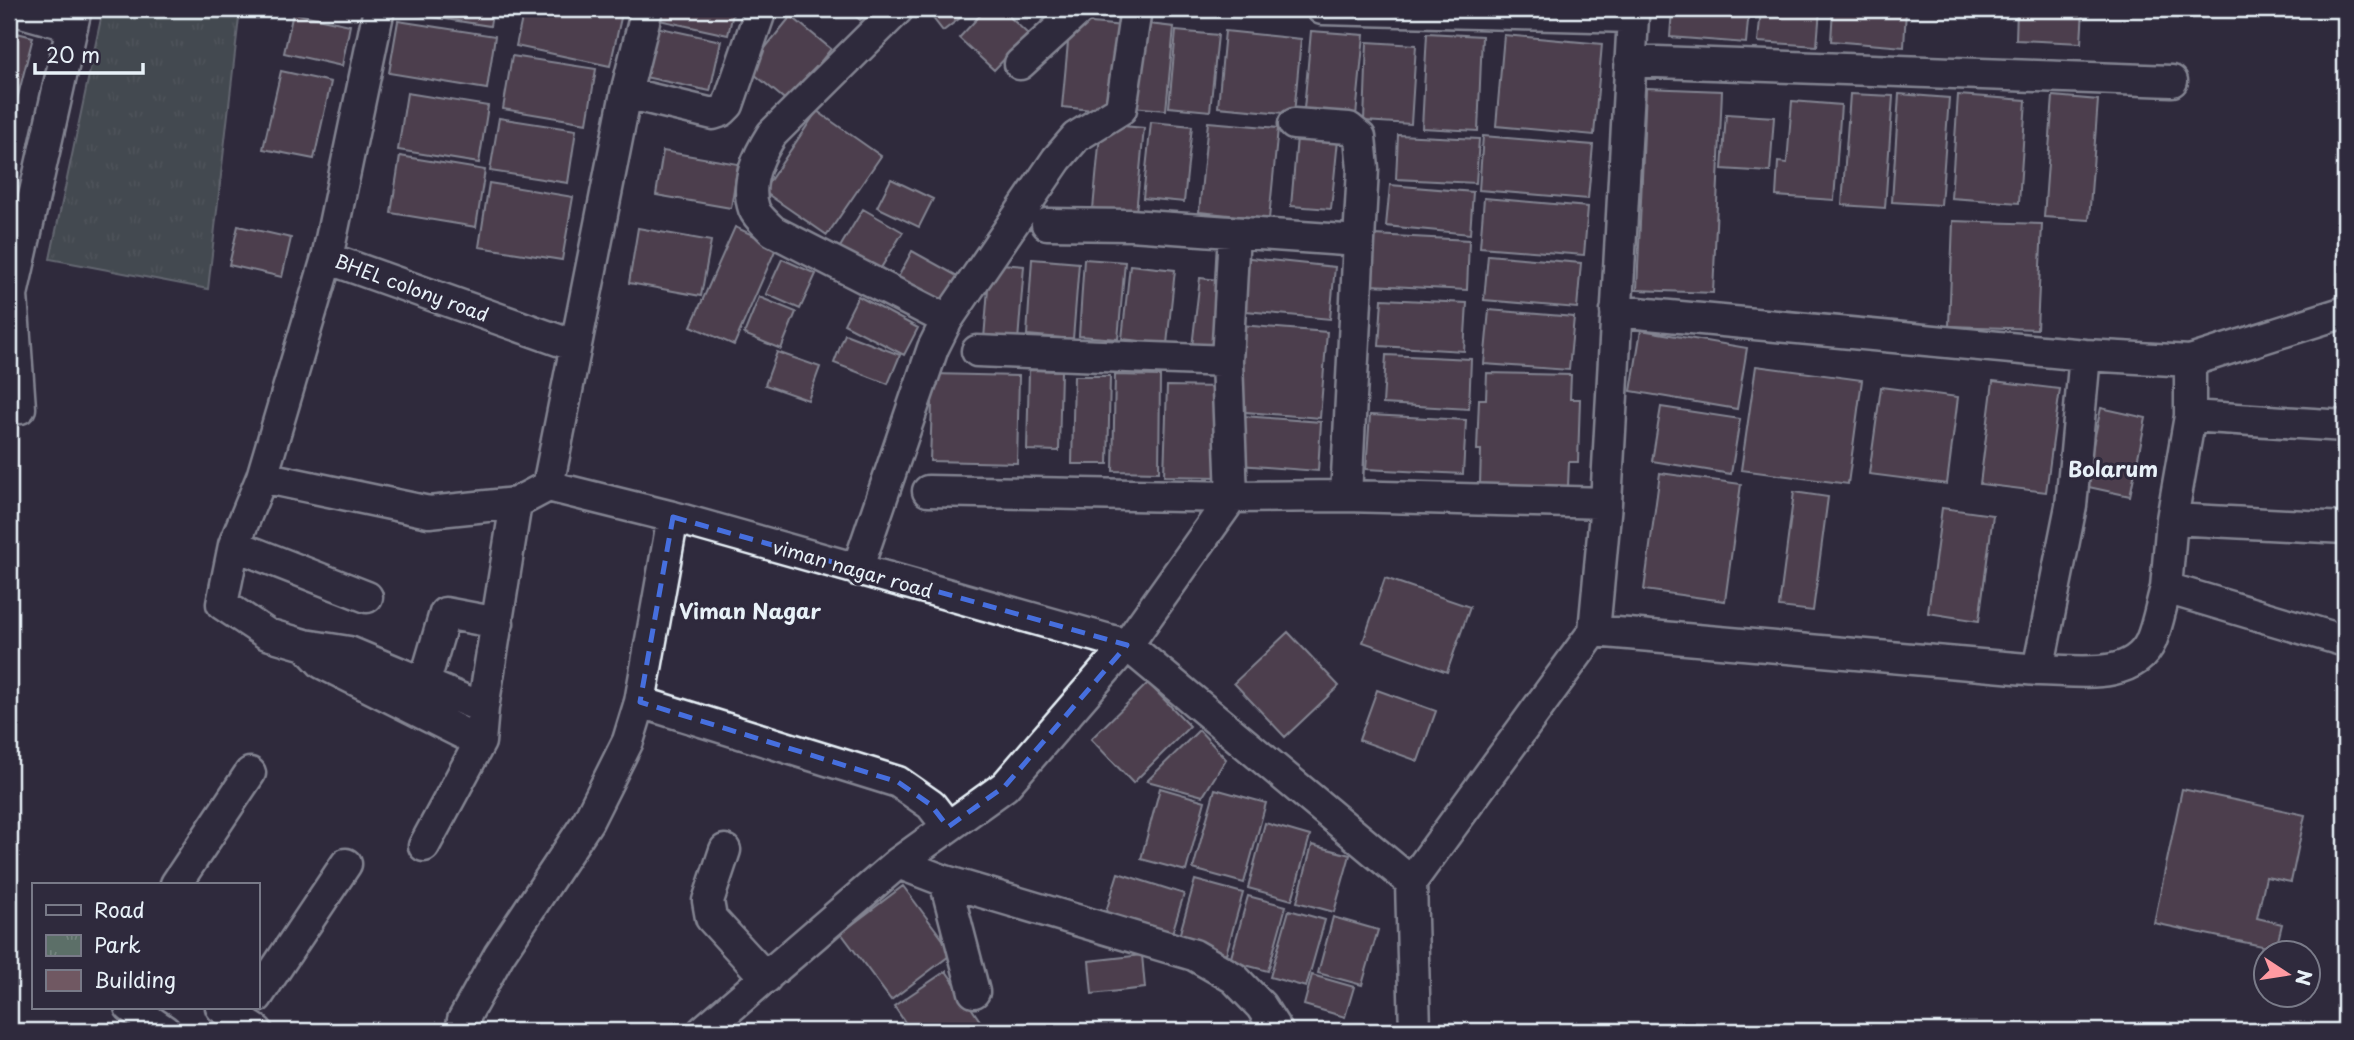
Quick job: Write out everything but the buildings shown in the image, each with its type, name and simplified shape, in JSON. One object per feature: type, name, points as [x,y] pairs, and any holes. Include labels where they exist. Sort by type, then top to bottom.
[{"type":"street","points":[[11,9],[74,17],[10,294],[20,408]]},
{"type":"street","name":"BHEL colony road","points":[[379,9],[327,258],[575,346]]},
{"type":"street","points":[[262,477],[429,512],[516,503],[548,486],[626,93],[647,9]]},
{"type":"street","points":[[626,93],[713,114],[722,111],[728,105],[761,9]]},
{"type":"street","points":[[898,9],[772,134],[758,155],[751,187],[755,211],[773,231],[947,320]]},
{"type":"street","points":[[1020,64],[1080,9]]},
{"type":"street","points":[[857,570],[933,348],[947,320],[1057,159],[1076,137],[1121,108],[1136,9]]},
{"type":"street","points":[[1322,9],[1633,13],[1606,503],[1594,631],[1411,881],[1415,1031]]},
{"type":"street","points":[[1630,61],[2172,81]]},
{"type":"street","points":[[1294,124],[1349,128],[1360,137],[1363,169],[1346,496]]},
{"type":"street","points":[[1047,224],[1130,225],[1359,241]]},
{"type":"street","points":[[703,1031],[898,863],[1005,786],[1127,645],[1232,497],[1227,361],[1234,233]]},
{"type":"street","points":[[327,258],[262,477],[234,545],[222,604],[267,634],[304,645],[349,652],[425,681],[483,708]]},
{"type":"street","points":[[1616,312],[2085,355],[2190,361],[2345,312]]},
{"type":"street","points":[[977,351],[1227,361]]},
{"type":"street","points":[[2038,670],[2071,506],[2085,355]]},
{"type":"street","points":[[1594,631],[2038,670],[2108,671],[2135,661],[2150,642],[2166,588],[2172,519],[2190,416],[2190,361]]},
{"type":"street","points":[[2190,416],[2345,426]]},
{"type":"street","name":"viman nagar road","points":[[548,486],[673,517],[1127,645],[1411,881]]},
{"type":"street","points":[[928,491],[1232,497],[1346,496],[1606,503]]},
{"type":"street","points":[[424,846],[480,742],[516,503]]},
{"type":"street","points":[[461,1031],[463,1020],[499,955],[588,821],[628,741],[640,702],[673,517]]},
{"type":"street","points":[[2172,519],[2345,528]]},
{"type":"street","points":[[234,545],[367,597]]},
{"type":"street","points":[[2166,588],[2345,640]]},
{"type":"street","points":[[425,681],[445,613],[498,623]]},
{"type":"street","points":[[304,645],[322,663],[480,742]]},
{"type":"street","points":[[640,702],[898,782],[931,805],[948,827]]},
{"type":"street","points":[[177,883],[250,773]]},
{"type":"street","points":[[725,850],[708,901],[711,918],[766,978]]},
{"type":"street","points":[[898,863],[945,881],[1194,955],[1234,978],[1261,1006],[1277,1031]]},
{"type":"street","points":[[259,993],[346,864]]},
{"type":"street","points":[[945,881],[974,992]]},
{"type":"street","points":[[133,1009],[166,1031]]},
{"type":"highlighted area","points":[[673,517],[1127,645],[1005,786],[948,827],[931,805],[898,782],[640,702]]},
{"type":"green space","points":[[103,9],[240,9],[208,289],[50,259]]},
{"type":"district","name":"Bolarum","points":[[2113,468]]},
{"type":"district","name":"Viman Nagar","points":[[750,610]]}]
